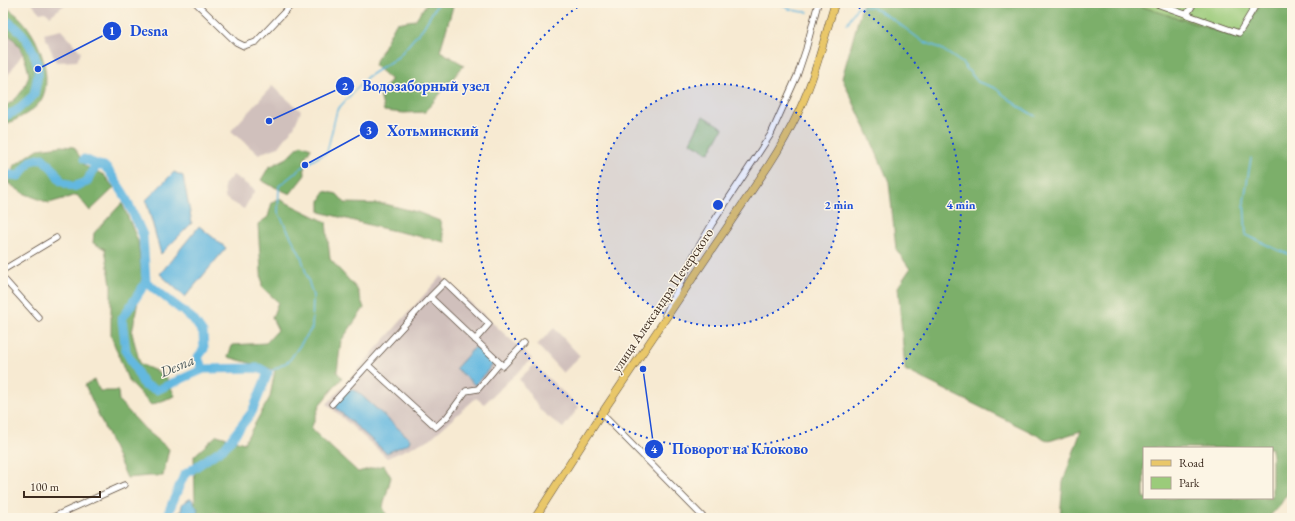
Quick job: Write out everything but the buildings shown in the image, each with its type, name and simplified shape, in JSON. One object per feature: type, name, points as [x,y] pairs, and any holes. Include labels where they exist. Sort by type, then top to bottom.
[{"type":"main road","name":"улица Александра Печерского","points":[[535,518],[601,413],[769,165],[787,136],[810,83],[835,3]]},
{"type":"street","points":[[196,3],[236,42],[244,46],[256,42],[293,3]]},
{"type":"street","points":[[659,327],[695,253],[712,224],[771,134],[797,76],[818,3]]},
{"type":"street","points":[[1154,3],[1239,33],[1257,3]]},
{"type":"street","points":[[1187,14],[1194,3]]},
{"type":"street","points":[[3,270],[56,238]]},
{"type":"street","points":[[3,278],[39,318]]},
{"type":"street","points":[[332,404],[445,282],[489,324],[475,340]]},
{"type":"street","points":[[430,297],[503,366],[524,344]]},
{"type":"street","points":[[368,365],[436,427],[447,417],[466,391],[478,389],[500,363]]},
{"type":"street","points":[[601,413],[704,518]]},
{"type":"street","points":[[51,518],[124,485]]},
{"type":"shaded area","points":[[31,3],[67,3],[50,16],[45,12],[40,13]]},
{"type":"shaded area","points":[[3,29],[26,49],[3,82]]},
{"type":"shaded area","points":[[61,30],[81,52],[77,61],[56,62],[44,34]]},
{"type":"shaded area","points":[[272,86],[301,111],[294,127],[279,147],[258,154],[231,131]]},
{"type":"shaded area","points":[[233,175],[255,190],[244,209],[225,198],[224,185]]},
{"type":"shaded area","points":[[441,276],[532,359],[484,404],[476,398],[430,439],[387,458],[327,404]]},
{"type":"shaded area","points":[[554,328],[580,356],[563,373],[537,345]]},
{"type":"shaded area","points":[[534,365],[579,407],[563,428],[541,411],[519,379]]},
{"type":"green space","points":[[427,3],[454,3],[440,51],[464,65],[425,112],[404,113],[384,111],[380,95],[391,80],[374,65],[396,23],[415,20]]},
{"type":"green space","points":[[863,3],[1131,3],[1239,38],[1261,3],[1292,3],[1292,486],[1280,505],[1268,518],[1060,518],[1063,482],[1081,431],[1049,441],[905,370],[898,287],[910,269],[896,249],[889,182],[842,78]]},
{"type":"green space","points":[[1131,3],[1261,3],[1239,38]]},
{"type":"green space","points":[[3,7],[14,13],[24,22],[32,34],[44,63],[46,77],[45,91],[37,106],[23,116],[4,125],[3,107],[20,94],[29,75],[26,62],[18,44],[3,31]]},
{"type":"green space","points":[[703,116],[723,128],[709,153],[690,142]]},
{"type":"green space","points":[[301,144],[311,148],[304,159],[305,175],[290,194],[261,180],[269,167],[287,158]]},
{"type":"green space","points":[[61,146],[74,147],[85,166],[104,175],[114,188],[90,211],[77,195],[49,203],[23,193],[8,183],[15,165],[38,149]]},
{"type":"green space","points":[[325,191],[337,194],[345,203],[385,204],[417,212],[440,221],[445,242],[377,227],[320,212],[320,201]]},
{"type":"green space","points":[[279,199],[326,222],[330,259],[357,289],[364,308],[341,341],[337,372],[342,378],[320,404],[311,429],[358,472],[384,465],[391,477],[383,507],[388,518],[312,518],[309,516],[302,518],[221,518],[215,512],[205,518],[175,518],[175,514],[195,503],[194,456],[217,435],[244,443],[270,397],[275,370],[228,357],[232,345],[266,343],[278,330],[272,318],[278,302],[262,287],[258,224],[268,217],[272,202]]},
{"type":"green space","points":[[122,203],[138,241],[142,279],[132,333],[140,364],[165,375],[175,396],[151,405],[128,380],[111,336],[111,284],[105,249],[93,243],[94,233]]},
{"type":"green space","points":[[94,380],[100,391],[118,391],[119,401],[145,429],[169,449],[163,476],[127,478],[85,385]]},
{"type":"water","points":[[174,172],[183,176],[192,223],[161,254],[146,200]]},
{"type":"water","points":[[199,226],[226,248],[185,297],[160,274]]},
{"type":"water","points":[[475,347],[494,363],[475,385],[456,368]]},
{"type":"water","points":[[352,389],[359,393],[409,438],[409,443],[387,453],[337,409],[335,405],[340,397]]},
{"type":"water","points":[[191,498],[198,509],[196,518],[180,518],[182,504]]},
{"type":"waterway","points":[[268,373],[289,361],[312,328],[313,296],[301,256],[278,212],[279,186],[305,165],[327,152],[337,110],[367,77],[398,57],[423,28],[438,3]]},
{"type":"waterway","points":[[777,3],[792,10],[808,12]]},
{"type":"waterway","points":[[847,24],[857,7],[872,7],[894,20],[922,41],[940,48],[962,63],[978,82],[995,88],[1018,106],[1035,116]]},
{"type":"waterway","name":"Desna","points":[[3,19],[16,28],[26,39],[34,53],[38,68],[34,95],[16,111],[3,117]]},
{"type":"waterway","name":"Desna","points":[[3,174],[19,176],[31,161],[42,158],[53,169],[61,181],[73,187],[87,182],[92,171],[98,165],[104,166],[109,171],[124,194],[143,235],[146,282],[122,319],[126,351],[144,385],[157,390],[204,369],[259,368],[268,373],[252,412],[225,447],[184,475],[166,518]]},
{"type":"waterway","points":[[1251,158],[1244,201],[1246,235],[1292,255]]},
{"type":"waterway","points":[[84,159],[98,165]]},
{"type":"waterway","points":[[146,282],[193,319],[203,333],[204,349],[198,357],[204,369]]},
{"type":"place","name":"Desna","points":[[38,69]]},
{"type":"place","name":"Водозаборный узел","points":[[269,121]]},
{"type":"place","name":"Хотьминский","points":[[305,165]]},
{"type":"place","name":"Поворот на Клоково","points":[[643,369]]}]
